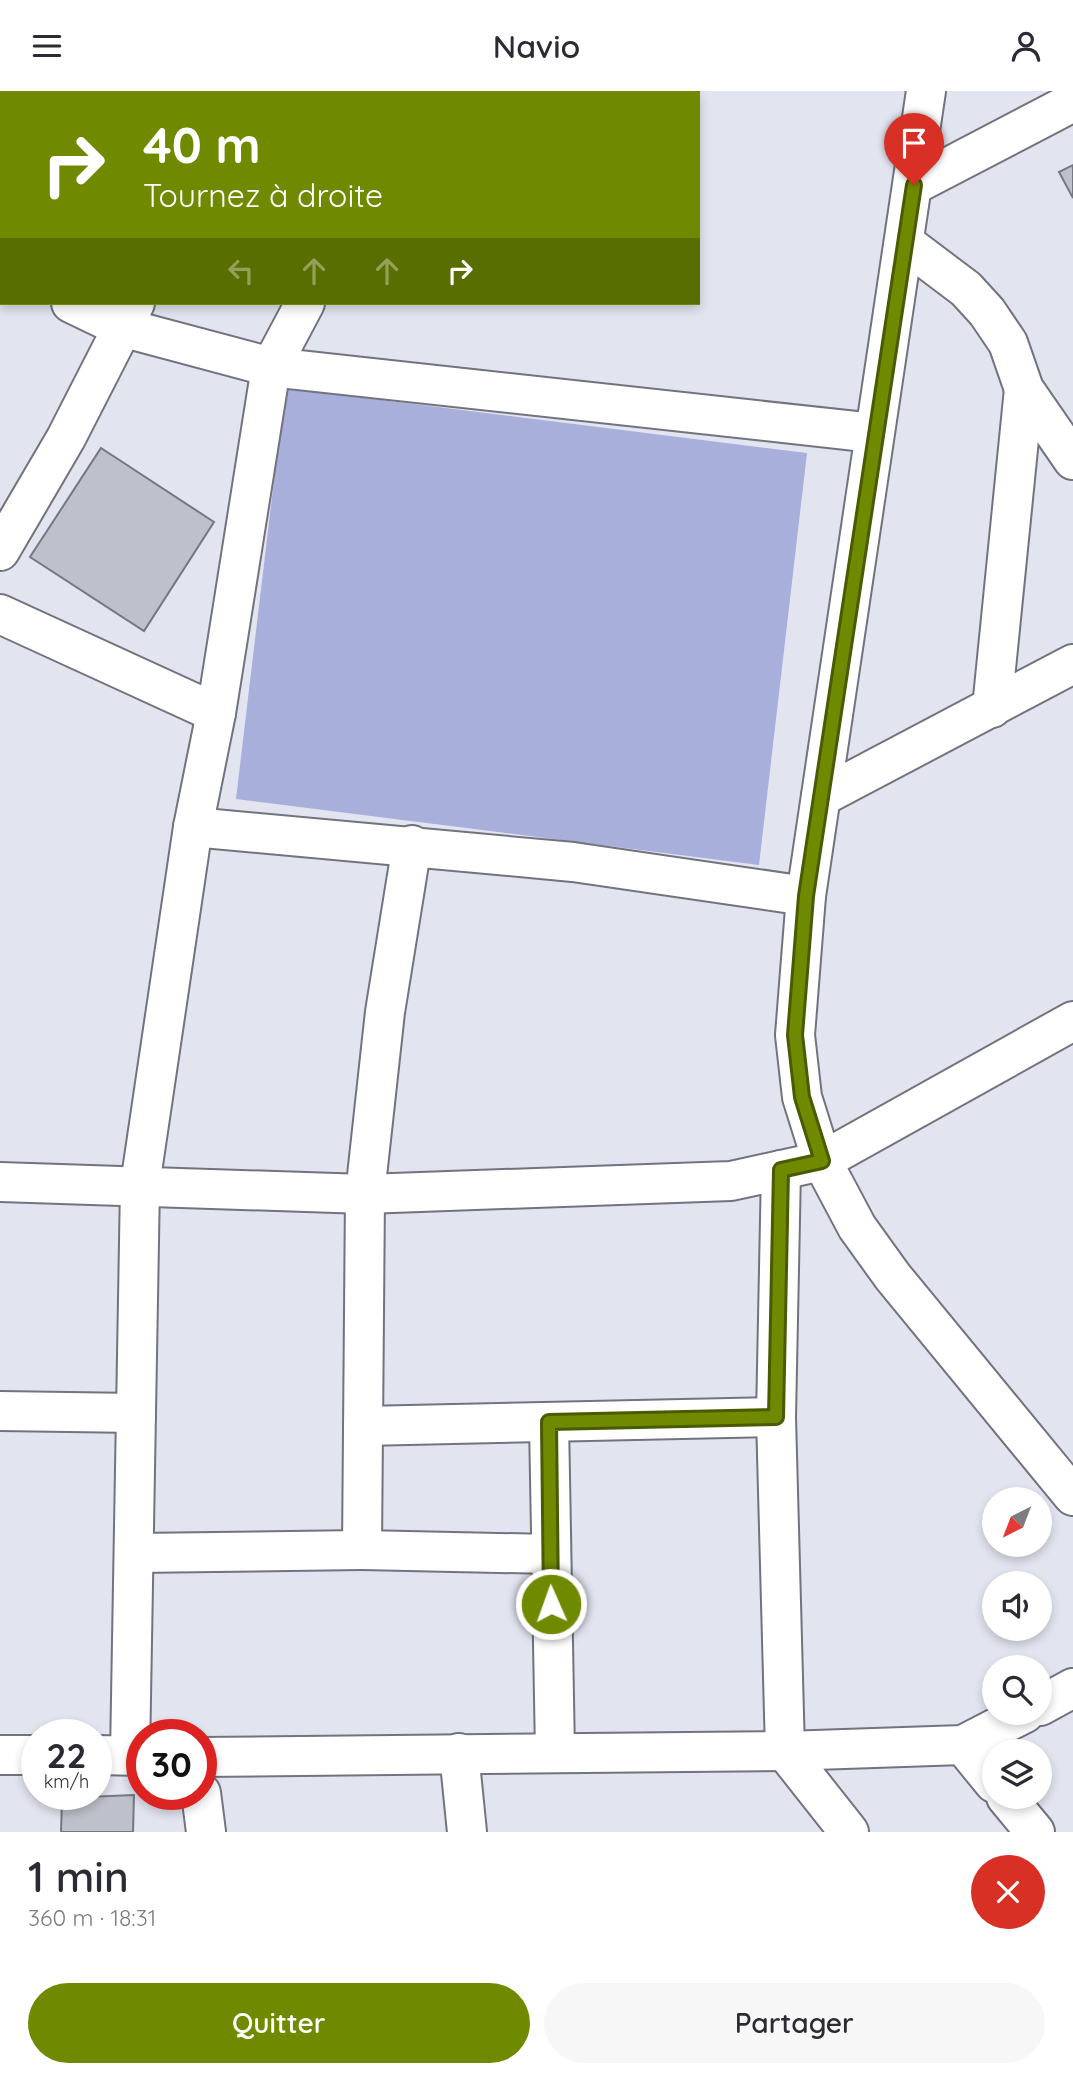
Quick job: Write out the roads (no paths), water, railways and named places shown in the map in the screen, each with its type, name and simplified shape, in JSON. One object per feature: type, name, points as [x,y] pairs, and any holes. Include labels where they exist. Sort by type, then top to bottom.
[{"type":"street","points":[[926,91],[806,896],[795,1035],[802,1097],[822,1161],[857,1227],[893,1277],[1073,1496]]},
{"type":"street","points":[[914,185],[1073,102]]},
{"type":"street","points":[[905,243],[966,289],[987,311],[1008,343],[1024,389],[1073,460]]},
{"type":"street","points":[[80,305],[128,315],[271,367],[874,433]]},
{"type":"street","points":[[123,1755],[134,1553],[140,1185],[193,827],[216,713],[271,367],[304,305]]},
{"type":"street","points":[[0,551],[66,438],[128,315]]},
{"type":"street","points":[[992,708],[1024,389]]},
{"type":"street","points":[[0,614],[216,713]]},
{"type":"street","points":[[821,797],[1073,664]]},
{"type":"street","points":[[193,827],[412,845],[573,862],[806,896]]},
{"type":"street","points":[[362,1550],[365,1194],[385,1012],[412,845]]},
{"type":"street","points":[[0,1182],[365,1194],[731,1181],[822,1161],[1073,1021]]},
{"type":"street","points":[[781,1170],[776,1417],[785,1751],[849,1832]]},
{"type":"street","points":[[0,1411],[136,1413]]},
{"type":"street","points":[[363,1426],[776,1417]]},
{"type":"street","points":[[549,1422],[555,1753]]},
{"type":"street","points":[[134,1553],[362,1550],[550,1554]]},
{"type":"street","points":[[1052,1699],[1073,1688]]},
{"type":"street","points":[[217,1757],[785,1751],[963,1745],[1002,1725]]},
{"type":"street","points":[[963,1745],[982,1768]]},
{"type":"street","points":[[460,1753],[467,1832]]},
{"type":"street","points":[[0,1755],[21,1755]]},
{"type":"street","points":[[1016,1809],[1035,1832]]},
{"type":"street","points":[[203,1810],[206,1832]]}]
